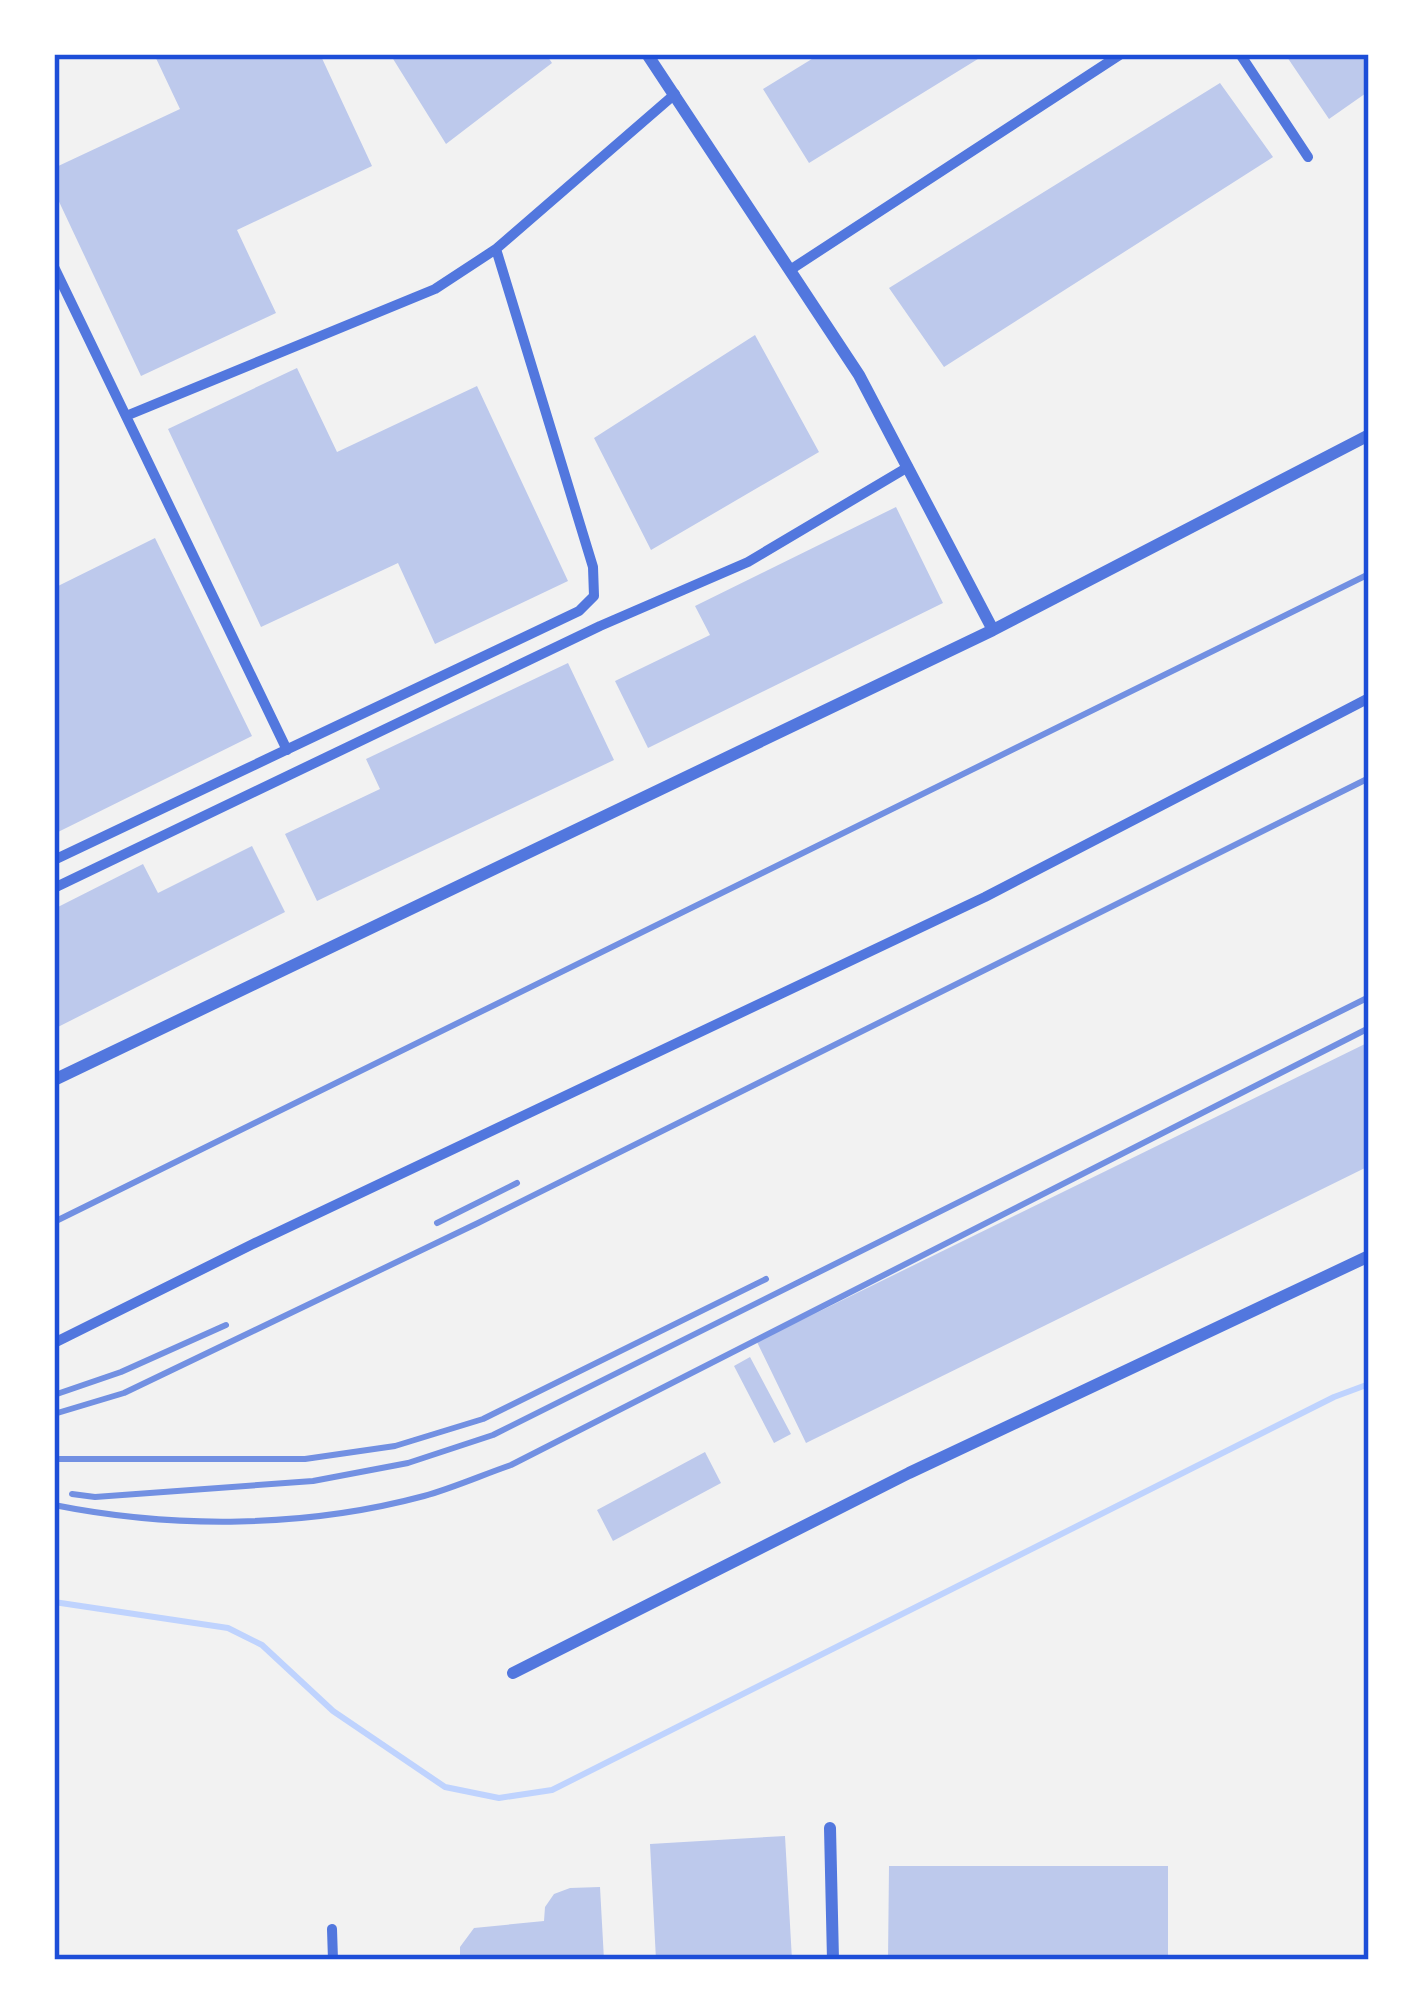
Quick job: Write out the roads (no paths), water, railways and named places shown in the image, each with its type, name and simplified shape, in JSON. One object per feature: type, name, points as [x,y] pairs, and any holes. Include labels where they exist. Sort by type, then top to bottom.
[{"type":"street","points":[[647,54],[859,375],[993,630]]},
{"type":"street","points":[[790,270],[1121,54]]},
{"type":"street","points":[[1240,54],[1308,157]]},
{"type":"street","points":[[126,416],[436,290],[496,249],[675,94]]},
{"type":"street","points":[[54,860],[579,611],[594,596],[593,567],[496,249]]},
{"type":"street","points":[[54,267],[286,750]]},
{"type":"street","points":[[54,1080],[993,630],[1369,435]]},
{"type":"street","points":[[54,888],[600,626],[748,562],[908,467]]},
{"type":"street","points":[[54,1343],[985,897],[1369,698]]},
{"type":"street","points":[[513,1673],[909,1473],[1369,1256]]},
{"type":"street","points":[[830,1828],[833,1960]]},
{"type":"street","points":[[332,1928],[333,1960]]},
{"type":"waterway","points":[[54,1602],[228,1628],[262,1645],[333,1711],[445,1787],[499,1798],[552,1790],[1334,1397],[1369,1384]]},
{"type":"railway","points":[[54,1222],[1369,574]]},
{"type":"railway","points":[[54,1414],[124,1393],[478,1223],[1369,778]]},
{"type":"railway","points":[[72,1494],[95,1497],[313,1481],[408,1463],[493,1435],[1369,997]]},
{"type":"railway","points":[[54,1505],[146,1518],[239,1522],[379,1507],[457,1485],[511,1465],[1369,1028]]},
{"type":"railway","points":[[437,1223],[517,1183]]},
{"type":"railway","points":[[54,1459],[305,1459],[395,1446],[483,1419],[766,1279]]},
{"type":"railway","points":[[54,1395],[121,1372],[226,1325]]}]
